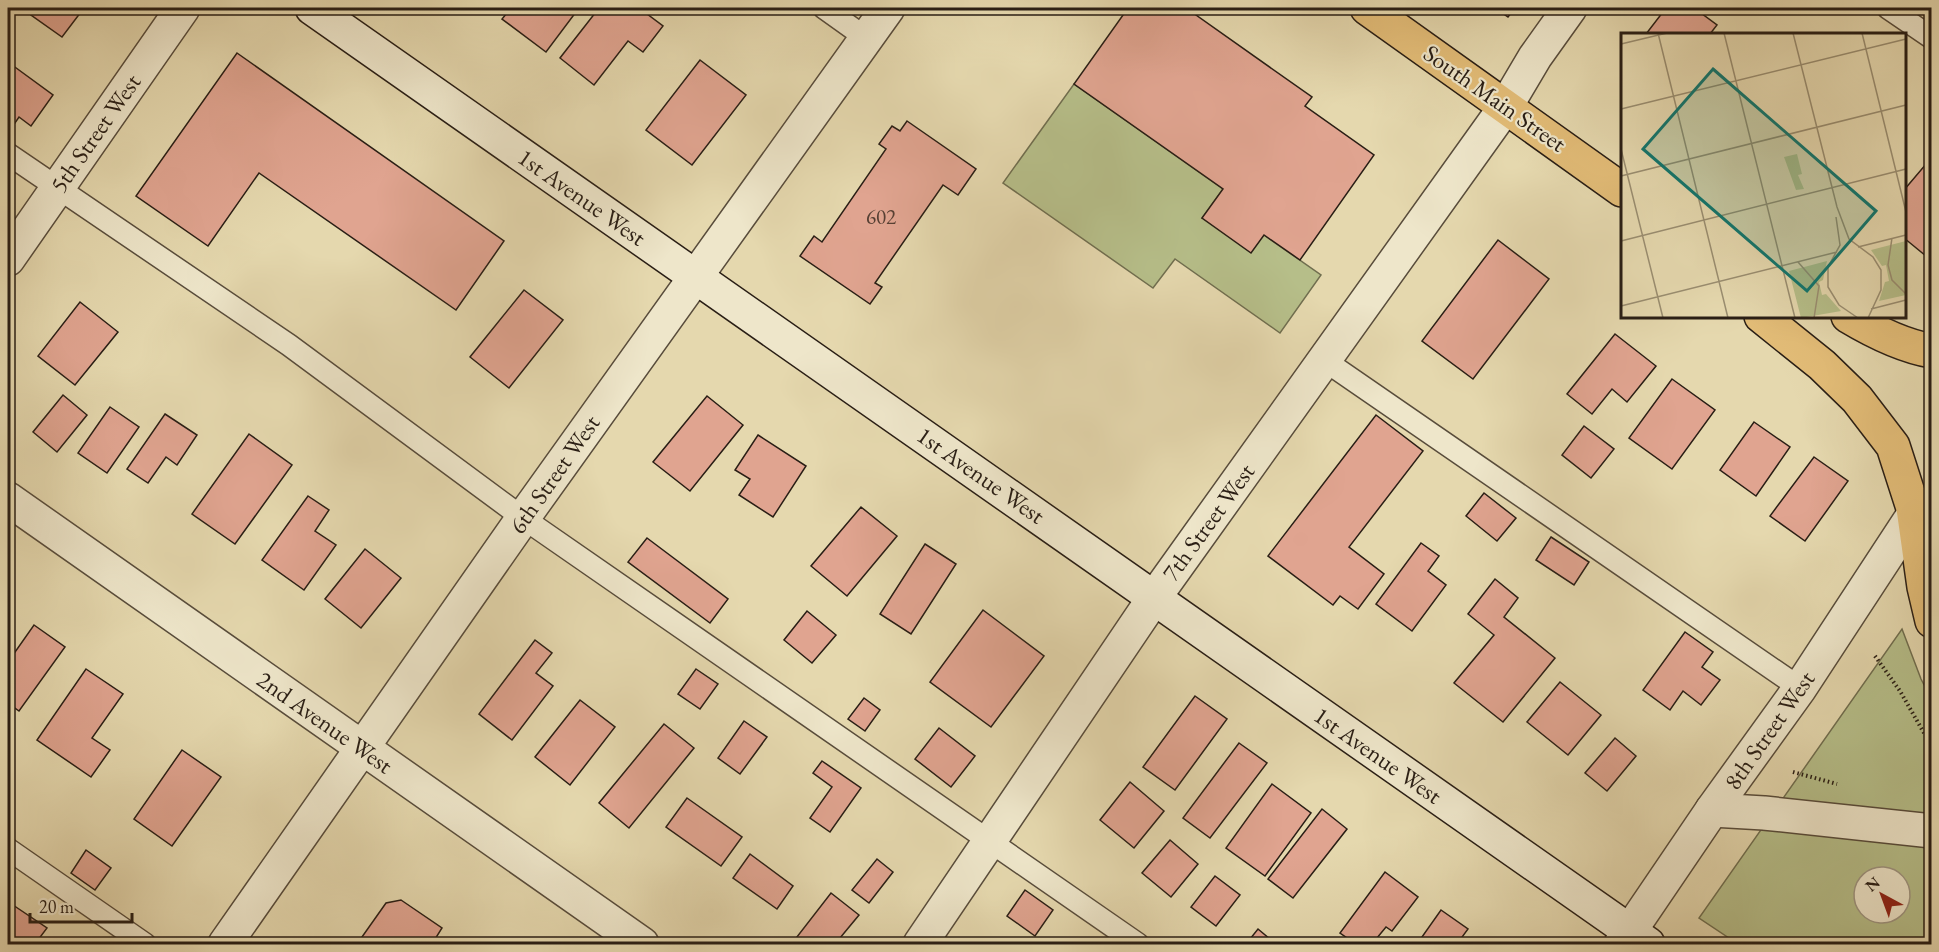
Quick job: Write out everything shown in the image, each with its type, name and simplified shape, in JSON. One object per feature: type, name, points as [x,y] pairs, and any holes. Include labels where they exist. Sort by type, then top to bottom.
[{"type":"main road","name":"South Main Street","points":[[1367,8],[1621,189]]},
{"type":"main road","points":[[1763,318],[1822,365],[1857,399],[1893,446],[1914,514],[1924,587],[1932,621]]},
{"type":"main road","points":[[1851,318],[1865,327],[1919,349],[1932,351]]},
{"type":"street","name":"5th Street West","points":[[8,259],[183,8]]},
{"type":"street","name":"1st Avenue West","points":[[312,8],[887,409],[1633,940]]},
{"type":"street","name":"6th Street West","points":[[225,945],[523,518],[888,8]]},
{"type":"street","name":"7th Street West","points":[[920,945],[988,840],[1154,598],[1506,106],[1535,57],[1570,8]]},
{"type":"street","name":"2nd Avenue West","points":[[8,499],[642,945]]},
{"type":"street","name":"8th Street West","points":[[1633,940],[1712,810],[1800,688],[1914,514]]},
{"type":"street","points":[[1712,810],[1764,813],[1932,831]]},
{"type":"lane","points":[[824,8],[866,38]]},
{"type":"lane","points":[[1888,8],[1932,38]]},
{"type":"lane","points":[[8,154],[289,345],[523,518],[1138,945]]},
{"type":"lane","points":[[1324,360],[1800,688]]},
{"type":"lane","points":[[8,849],[145,945]]},
{"type":"path","points":[[1875,656],[1900,691],[1932,747]]},
{"type":"green space","points":[[1074,84],[1223,189],[1202,218],[1264,235],[1321,275],[1280,333],[1175,259],[1153,288],[1003,183]]},
{"type":"green space","points":[[1902,629],[1921,679],[1931,698],[1931,944],[1738,944],[1699,918]]},
{"type":"building","points":[[37,8],[84,8],[62,37],[31,15]]},
{"type":"building","points":[[511,8],[579,8],[546,52],[502,19]]},
{"type":"building","points":[[599,8],[639,8],[663,26],[643,52],[628,41],[594,85],[560,58]]},
{"type":"building","points":[[1128,8],[1186,8],[1312,97],[1305,106],[1374,155],[1300,260],[1264,235],[1251,253],[1202,218],[1223,189],[1074,84]]},
{"type":"building","points":[[1495,8],[1515,8],[1508,17]]},
{"type":"building","points":[[1666,8],[1694,8],[1717,25],[1711,33],[1647,33]]},
{"type":"building","points":[[237,53],[504,241],[456,310],[259,173],[208,246],[136,196]]},
{"type":"building","points":[[700,60],[746,95],[692,165],[646,130]]},
{"type":"building","points":[[8,62],[53,95],[31,126],[19,117],[8,133]]},
{"type":"building","points":[[907,121],[976,169],[958,195],[943,185],[875,283],[882,287],[870,304],[800,256],[814,236],[822,242],[886,149],[879,144],[892,126],[900,131]]},
{"type":"building","points":[[1932,157],[1932,249],[1926,256],[1906,240],[1906,188]]},
{"type":"building","points":[[1498,240],[1549,279],[1473,379],[1422,341]]},
{"type":"building","points":[[524,290],[563,320],[509,388],[470,357]]},
{"type":"building","points":[[80,302],[118,332],[75,385],[38,356]]},
{"type":"building","points":[[1615,334],[1656,366],[1627,402],[1612,389],[1592,414],[1567,394]]},
{"type":"building","points":[[1672,379],[1715,410],[1672,469],[1629,438]]},
{"type":"building","points":[[63,395],[87,415],[57,452],[33,432]]},
{"type":"building","points":[[707,396],[743,425],[690,491],[653,462]]},
{"type":"building","points":[[110,407],[139,427],[107,473],[78,453]]},
{"type":"building","points":[[165,414],[197,435],[177,465],[166,457],[148,483],[127,469]]},
{"type":"building","points":[[1376,415],[1423,451],[1349,547],[1384,574],[1358,609],[1340,596],[1333,605],[1268,556]]},
{"type":"building","points":[[1754,422],[1790,447],[1756,496],[1720,470]]},
{"type":"building","points":[[1584,426],[1614,449],[1591,478],[1562,455]]},
{"type":"building","points":[[249,434],[292,465],[235,544],[192,514]]},
{"type":"building","points":[[758,435],[806,466],[773,517],[739,495],[750,479],[735,470]]},
{"type":"building","points":[[1814,457],[1848,481],[1805,541],[1770,516]]},
{"type":"building","points":[[1484,493],[1516,518],[1497,541],[1466,516]]},
{"type":"building","points":[[308,496],[329,510],[315,531],[336,545],[304,590],[262,560]]},
{"type":"building","points":[[861,507],[897,536],[847,596],[811,566]]},
{"type":"building","points":[[1551,537],[1589,562],[1574,585],[1536,560]]},
{"type":"building","points":[[647,538],[728,599],[710,623],[628,562]]},
{"type":"building","points":[[1421,543],[1439,556],[1428,571],[1446,585],[1412,631],[1376,604]]},
{"type":"building","points":[[925,544],[956,564],[911,634],[880,614]]},
{"type":"building","points":[[365,549],[401,578],[361,628],[325,599]]},
{"type":"building","points":[[1495,579],[1518,598],[1504,617],[1555,658],[1503,722],[1454,683],[1494,635],[1468,614]]},
{"type":"building","points":[[983,610],[1044,656],[991,727],[930,682]]},
{"type":"building","points":[[807,611],[836,635],[812,663],[784,640]]},
{"type":"building","points":[[34,625],[65,647],[19,711],[8,703],[8,662]]},
{"type":"building","points":[[1685,632],[1713,652],[1702,667],[1720,680],[1701,705],[1683,691],[1670,710],[1643,690]]},
{"type":"building","points":[[535,640],[552,653],[536,673],[553,686],[512,740],[479,714]]},
{"type":"building","points":[[86,669],[123,694],[92,738],[110,750],[91,777],[37,740]]},
{"type":"building","points":[[696,669],[718,684],[700,709],[678,694]]},
{"type":"building","points":[[1560,682],[1601,715],[1568,755],[1527,722]]},
{"type":"building","points":[[1195,696],[1227,719],[1175,790],[1143,767]]},
{"type":"building","points":[[864,698],[880,710],[865,731],[848,719]]},
{"type":"building","points":[[580,700],[615,727],[570,785],[535,757]]},
{"type":"building","points":[[744,721],[767,737],[740,774],[718,758]]},
{"type":"building","points":[[664,724],[694,748],[629,828],[599,803]]},
{"type":"building","points":[[939,728],[975,756],[951,787],[915,759]]},
{"type":"building","points":[[1615,738],[1636,756],[1607,791],[1585,773]]},
{"type":"building","points":[[1239,743],[1267,763],[1210,838],[1183,818]]},
{"type":"building","points":[[182,750],[221,777],[172,846],[134,819]]},
{"type":"building","points":[[822,761],[861,788],[830,832],[810,818],[832,787],[813,773]]},
{"type":"building","points":[[1130,782],[1164,811],[1134,848],[1100,820]]},
{"type":"building","points":[[1272,784],[1311,813],[1265,876],[1226,848]]},
{"type":"building","points":[[687,798],[742,837],[721,866],[666,827]]},
{"type":"building","points":[[1322,809],[1347,829],[1293,898],[1268,879]]},
{"type":"building","points":[[1170,840],[1198,864],[1171,897],[1142,873]]},
{"type":"building","points":[[86,850],[111,868],[95,890],[71,873]]},
{"type":"building","points":[[750,854],[793,886],[777,909],[733,878]]},
{"type":"building","points":[[877,859],[893,872],[869,903],[852,890]]},
{"type":"building","points":[[1385,872],[1418,897],[1392,931],[1386,927],[1372,944],[1356,944],[1340,933]]},
{"type":"building","points":[[1215,876],[1240,895],[1216,926],[1191,907]]},
{"type":"building","points":[[1025,890],[1053,910],[1035,936],[1007,916]]},
{"type":"building","points":[[831,893],[859,915],[835,944],[796,944],[793,942]]},
{"type":"building","points":[[401,900],[442,928],[432,944],[357,944],[386,903]]},
{"type":"building","points":[[10,903],[47,928],[35,944],[8,944],[8,907]]},
{"type":"building","points":[[1441,910],[1468,929],[1457,944],[1417,944]]},
{"type":"building","points":[[1258,929],[1276,944],[1246,944]]}]
